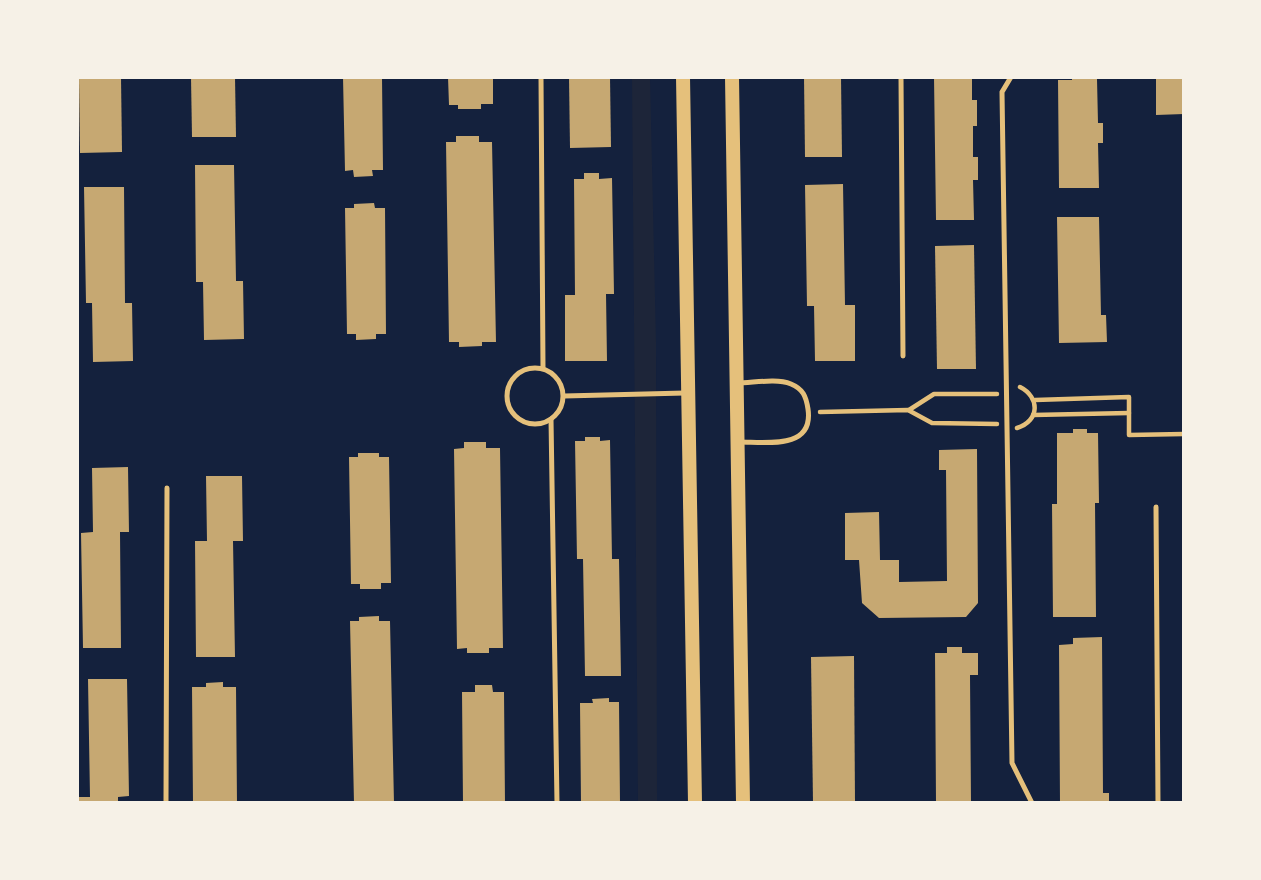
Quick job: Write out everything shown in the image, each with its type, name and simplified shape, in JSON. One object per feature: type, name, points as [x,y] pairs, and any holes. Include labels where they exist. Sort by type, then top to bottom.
[{"type":"main road","points":[[683,77],[695,803]]},
{"type":"main road","points":[[732,77],[743,803]]},
{"type":"lane","points":[[541,77],[543,368]]},
{"type":"lane","points":[[901,77],[903,356]]},
{"type":"lane","points":[[1011,77],[1002,92],[1012,763],[1032,803]]},
{"type":"lane","points":[[543,368],[559,379],[564,396],[558,413],[551,419],[533,424],[523,422],[509,408],[506,397],[508,386],[513,377],[522,370],[543,368]]},
{"type":"lane","points":[[737,383],[787,383],[801,389],[806,398],[808,412],[808,424],[800,436],[787,442],[737,442]]},
{"type":"lane","points":[[564,396],[688,393]]},
{"type":"lane","points":[[551,419],[557,803]]},
{"type":"lane","points":[[166,803],[167,488]]},
{"type":"lane","points":[[1156,507],[1158,803]]},
{"type":"path","points":[[808,412],[908,410],[932,423],[1006,428],[1024,426],[1031,420],[1035,400],[1028,391],[1006,382]]},
{"type":"path","points":[[908,410],[934,394],[1006,394]]},
{"type":"path","points":[[1035,400],[1129,397],[1129,435],[1184,434]]},
{"type":"path","points":[[1033,415],[1129,413]]},
{"type":"shaded area","points":[[632,77],[650,77],[656,342],[657,803],[638,803]]},
{"type":"building","points":[[79,77],[121,77],[122,152],[80,153]]},
{"type":"building","points":[[191,77],[235,77],[236,137],[192,137]]},
{"type":"building","points":[[343,77],[382,77],[383,170],[372,170],[373,176],[354,177],[353,170],[345,171]]},
{"type":"building","points":[[448,77],[493,77],[493,104],[481,104],[481,109],[458,109],[458,105],[449,105]]},
{"type":"building","points":[[569,77],[610,77],[611,147],[570,148]]},
{"type":"building","points":[[804,77],[841,77],[842,157],[805,157]]},
{"type":"building","points":[[934,77],[972,77],[972,100],[977,100],[977,126],[973,126],[973,157],[978,157],[978,180],[973,180],[974,220],[936,220]]},
{"type":"building","points":[[1072,77],[1097,79],[1098,123],[1103,123],[1103,143],[1098,143],[1099,188],[1059,188],[1058,80],[1072,80]]},
{"type":"building","points":[[1156,77],[1184,77],[1184,114],[1156,115]]},
{"type":"building","points":[[456,136],[479,136],[479,142],[492,142],[496,342],[482,342],[482,346],[459,347],[459,342],[449,342],[446,142],[456,142]]},
{"type":"building","points":[[195,165],[234,165],[236,281],[243,281],[244,339],[204,340],[203,282],[196,282]]},
{"type":"building","points":[[584,173],[599,173],[599,179],[612,178],[614,294],[606,294],[607,361],[565,361],[565,295],[575,295],[574,179],[584,179]]},
{"type":"building","points":[[843,184],[845,305],[855,305],[855,361],[815,361],[814,306],[807,306],[805,185]]},
{"type":"building","points":[[84,187],[124,187],[125,303],[132,303],[133,361],[93,362],[92,303],[86,303]]},
{"type":"building","points":[[374,203],[375,208],[385,208],[386,334],[376,334],[376,339],[356,340],[356,334],[347,334],[345,208],[354,208],[354,204]]},
{"type":"building","points":[[1057,217],[1099,217],[1101,315],[1106,315],[1107,342],[1059,343]]},
{"type":"building","points":[[974,245],[976,369],[937,369],[935,246]]},
{"type":"building","points":[[1073,429],[1087,429],[1087,433],[1098,433],[1099,503],[1095,503],[1096,617],[1053,617],[1052,504],[1057,504],[1057,433],[1073,433]]},
{"type":"building","points":[[585,437],[600,437],[600,441],[610,440],[612,559],[619,559],[621,676],[585,676],[583,559],[577,559],[575,441],[585,441]]},
{"type":"building","points":[[464,442],[486,442],[486,448],[500,448],[503,648],[489,648],[489,653],[467,653],[467,648],[457,649],[454,449],[464,448]]},
{"type":"building","points":[[977,449],[978,603],[966,617],[879,618],[862,603],[859,560],[845,560],[845,513],[879,512],[880,560],[899,560],[899,582],[947,581],[946,470],[939,470],[939,450]]},
{"type":"building","points":[[358,453],[379,453],[379,457],[389,457],[391,583],[381,583],[381,589],[360,589],[360,584],[351,584],[349,457],[358,457]]},
{"type":"building","points":[[128,467],[129,532],[120,532],[121,648],[83,648],[81,533],[93,532],[92,468]]},
{"type":"building","points":[[206,476],[242,476],[243,541],[233,541],[235,657],[196,657],[195,541],[207,541]]},
{"type":"building","points":[[379,616],[379,621],[390,621],[394,803],[354,803],[350,621],[359,621],[359,617]]},
{"type":"building","points":[[1102,637],[1103,793],[1109,793],[1109,803],[1060,803],[1059,645],[1073,644],[1073,638]]},
{"type":"building","points":[[947,647],[962,647],[962,653],[978,653],[978,675],[970,675],[971,803],[936,803],[935,653],[947,653]]},
{"type":"building","points":[[854,656],[855,803],[813,803],[811,657]]},
{"type":"building","points":[[88,679],[127,679],[129,796],[118,797],[118,803],[79,803],[79,797],[90,797]]},
{"type":"building","points":[[223,682],[223,687],[236,687],[237,803],[193,803],[192,687],[206,687],[206,683]]},
{"type":"building","points":[[475,685],[492,685],[493,692],[504,692],[505,803],[463,803],[462,692],[475,692]]},
{"type":"building","points":[[609,698],[609,702],[619,702],[620,803],[581,803],[580,703],[593,703],[592,699]]}]
